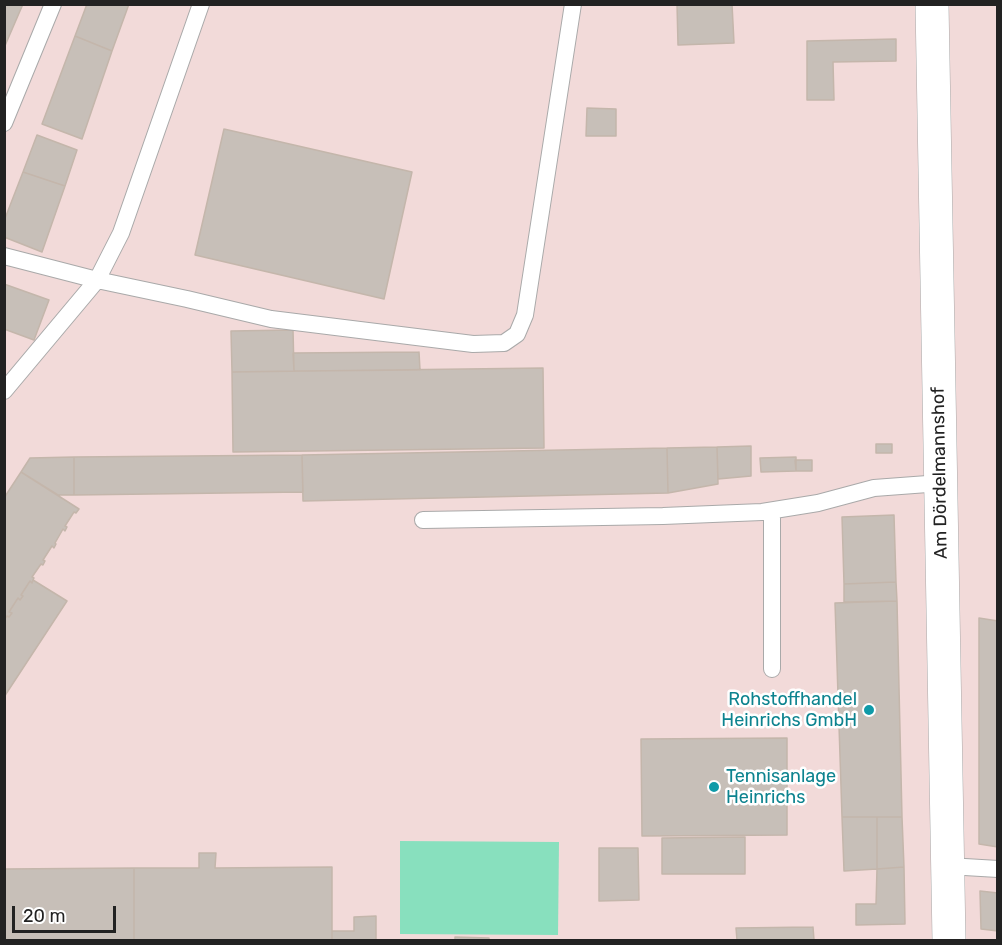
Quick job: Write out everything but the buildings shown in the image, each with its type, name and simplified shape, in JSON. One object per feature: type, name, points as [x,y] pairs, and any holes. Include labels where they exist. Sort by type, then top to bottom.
[{"type":"street","name":"Am Dördelmannshof","points":[[932,4],[949,940]]},
{"type":"lane","points":[[4,123],[53,4]]},
{"type":"lane","points":[[4,391],[97,279],[121,232],[201,4]]},
{"type":"lane","points":[[4,256],[271,319],[473,344],[504,343],[517,334],[525,315],[573,4]]},
{"type":"lane","points":[[423,520],[663,516],[772,511],[818,503],[874,488],[940,483]]},
{"type":"lane","points":[[772,511],[772,669]]},
{"type":"lane","points":[[948,866],[998,869]]},
{"type":"shaded area","points":[[5,5],[997,5],[997,940],[5,940]]},
{"type":"green space","points":[[400,841],[559,842],[558,935],[400,934]]},
{"type":"place","name":"Rohstoffhandel Heinrichs GmbH","points":[[869,710]]},
{"type":"place","name":"Tennisanlage Heinrichs","points":[[714,787]]}]
